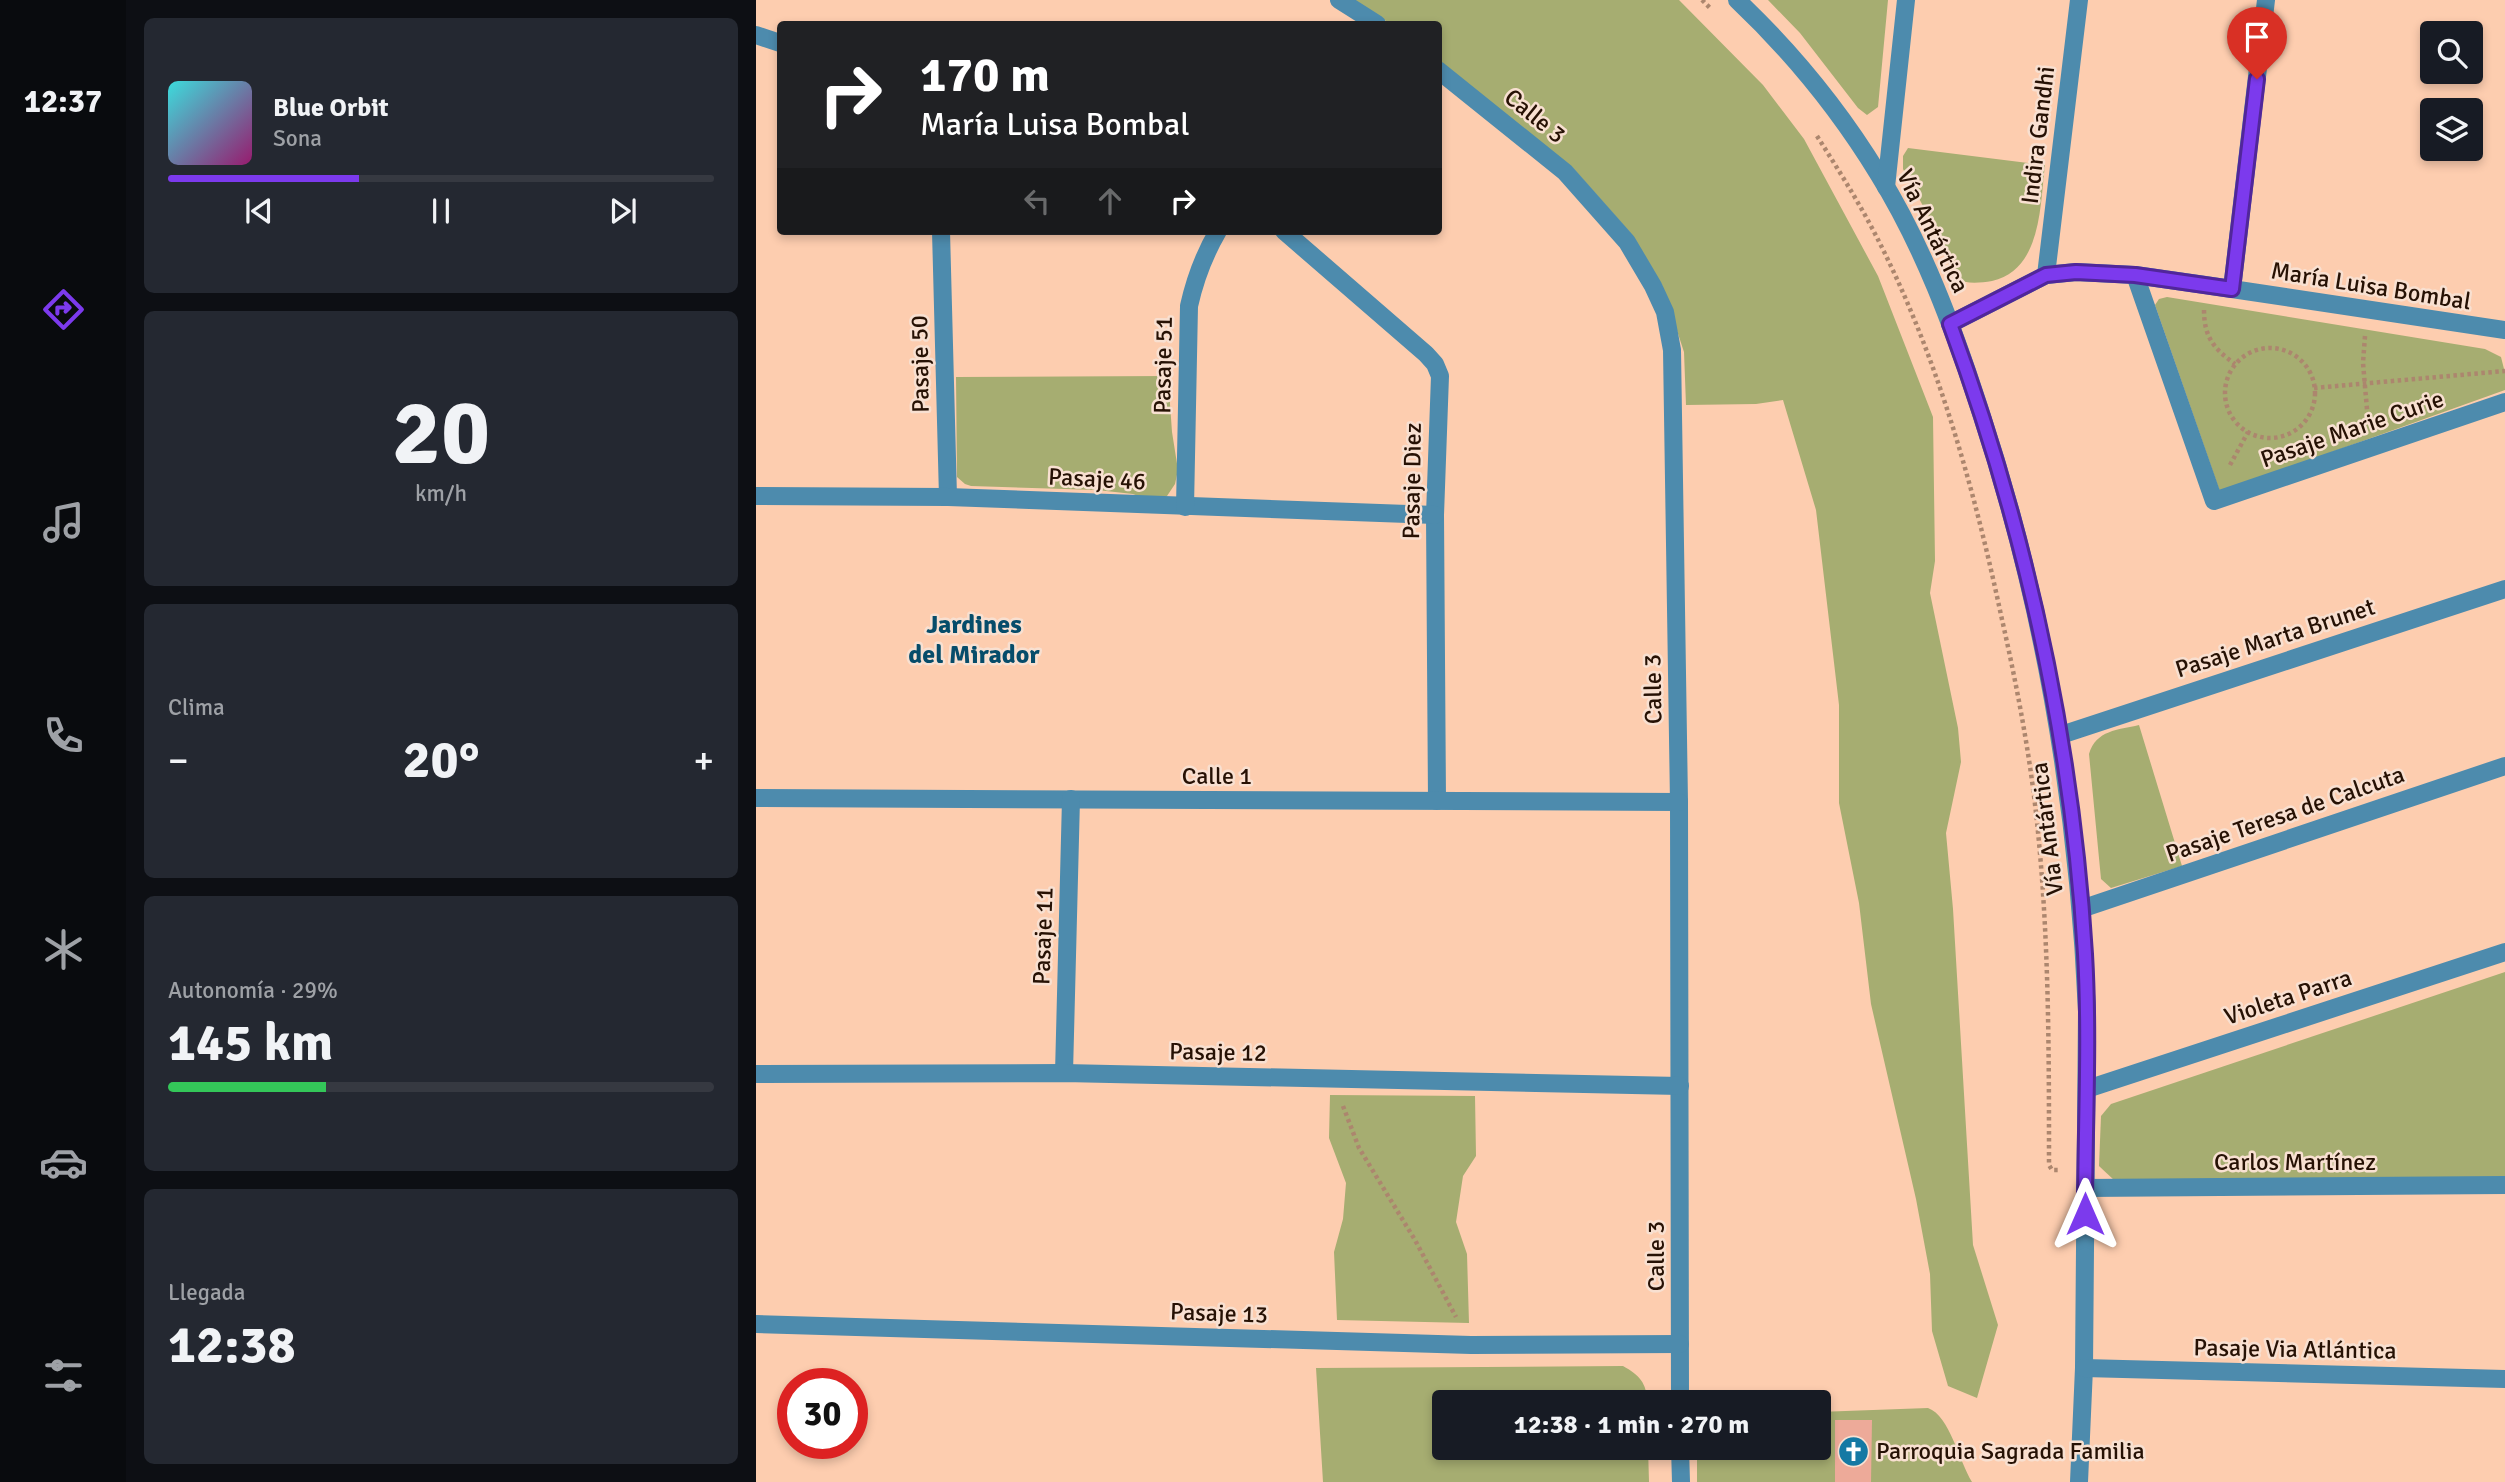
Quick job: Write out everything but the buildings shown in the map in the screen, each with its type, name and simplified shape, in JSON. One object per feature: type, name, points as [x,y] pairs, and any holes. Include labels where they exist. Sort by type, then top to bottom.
[{"type":"street","points":[[1339,0],[1372,21]]},
{"type":"street","name":"Vía Antártica","points":[[1738,0],[1796,61],[1854,136],[1886,187],[1925,263],[1983,418],[2012,511],[2039,626],[2061,735],[2074,832],[2087,1000],[2084,1368],[2079,1482]]},
{"type":"street","points":[[1886,187],[1906,0]]},
{"type":"street","name":"Indira Gandhi","points":[[2046,275],[2079,0]]},
{"type":"street","points":[[2232,289],[2266,0]]},
{"type":"street","points":[[756,35],[777,42]]},
{"type":"street","name":"Calle 3","points":[[1442,73],[1565,172],[1628,242],[1665,313],[1672,350],[1679,802],[1680,1390]]},
{"type":"street","name":"Pasaje 50","points":[[941,235],[948,497]]},
{"type":"street","name":"Pasaje 51","points":[[1185,507],[1189,306],[1194,284],[1216,235]]},
{"type":"street","name":"Pasaje Diez","points":[[1289,235],[1436,364],[1440,376],[1435,515],[1437,801]]},
{"type":"street","name":"María Luisa Bombal","points":[[1950,324],[2046,275],[2076,272],[2135,275],[2505,330]]},
{"type":"street","name":"Pasaje Marie Curie","points":[[2135,275],[2214,501],[2505,402]]},
{"type":"street","name":"Pasaje 46","points":[[756,496],[948,497],[1435,515]]},
{"type":"street","name":"Pasaje Marta Brunet","points":[[2061,735],[2505,589]]},
{"type":"street","name":"Pasaje Teresa de Calcuta","points":[[2081,909],[2505,766]]},
{"type":"street","name":"Calle 1","points":[[756,798],[1679,802]]},
{"type":"street","name":"Pasaje 11","points":[[1064,1073],[1071,799]]},
{"type":"street","name":"Violeta Parra","points":[[2087,1089],[2505,952]]},
{"type":"street","name":"Pasaje 12","points":[[756,1074],[1064,1073],[1680,1086]]},
{"type":"street","name":"Carlos Martínez","points":[[2085,1180],[2505,1185]]},
{"type":"street","name":"Pasaje 13","points":[[756,1324],[1471,1345],[1680,1344]]},
{"type":"street","name":"Pasaje Via Atlántica","points":[[2084,1368],[2505,1379]]},
{"type":"street","points":[[1681,1460],[1681,1482]]},
{"type":"path","points":[[1702,0],[1711,9]]},
{"type":"path","points":[[1816,134],[1872,229],[1912,314],[1974,500],[2014,671],[2037,820],[2048,1028],[2049,1165],[2052,1170],[2085,1180]]},
{"type":"path","points":[[2204,285],[2207,335],[2218,351],[2235,364]]},
{"type":"path","points":[[2367,311],[2364,382],[2369,426],[2375,446]]},
{"type":"path","points":[[2268,348],[2287,351],[2308,369],[2314,388],[2313,405],[2298,427],[2283,436],[2274,437],[2256,435],[2240,426],[2228,410],[2226,401],[2226,382],[2235,364],[2259,349],[2268,348]]},
{"type":"path","points":[[2314,388],[2505,371]]},
{"type":"path","points":[[1335,1079],[1346,1119],[1359,1149],[1415,1240],[1471,1345]]},
{"type":"green space","points":[[1351,0],[1679,0],[1763,85],[1804,139],[1878,276],[1933,417],[1935,561],[1930,593],[1958,728],[1961,762],[1946,833],[1973,1245],[1998,1325],[1977,1398],[1948,1386],[1932,1331],[1930,1274],[1916,1199],[1871,1004],[1859,903],[1839,803],[1839,705],[1816,510],[1783,400],[1756,404],[1686,405],[1684,352],[1662,285],[1633,236],[1572,167],[1442,64],[1442,21],[1386,21]]},
{"type":"green space","points":[[1768,0],[1888,0],[1878,107],[1867,115],[1858,108],[1800,33]]},
{"type":"green space","points":[[1908,148],[2045,165],[2035,234],[2021,264],[1992,281],[1973,283],[1955,279],[1929,217],[1903,169],[1903,156]]},
{"type":"green space","points":[[2167,297],[2485,349],[2501,357],[2505,390],[2220,492],[2155,305],[2159,299]]},
{"type":"green space","points":[[1168,376],[1178,470],[1175,484],[1167,496],[1146,499],[1133,494],[1097,490],[971,486],[957,477],[956,377]]},
{"type":"green space","points":[[2139,725],[2182,866],[2111,888],[2101,879],[2089,754],[2092,746],[2102,736]]},
{"type":"green space","points":[[2505,972],[2505,1178],[2115,1181],[2099,1166],[2101,1116],[2111,1104]]},
{"type":"green space","points":[[1330,1095],[1475,1096],[1476,1156],[1463,1176],[1456,1222],[1467,1254],[1469,1323],[1337,1320],[1334,1252],[1343,1219],[1346,1183],[1329,1138]]},
{"type":"green space","points":[[1623,1366],[1641,1380],[1646,1390],[1432,1390],[1432,1460],[1648,1460],[1649,1482],[1323,1482],[1316,1368]]},
{"type":"green space","points":[[1928,1408],[1936,1413],[1948,1429],[1972,1482],[1697,1482],[1697,1460],[1831,1460],[1831,1412]]},
{"type":"place","name":"Parroquia Sagrada Familia","points":[[1853,1451]]},
{"type":"district","name":"Jardines del Mirador","points":[[974,640]]},
{"type":"route","points":[[2085,1214],[2085,954],[2074,832],[2061,735],[2012,511],[1950,324],[2046,275],[2076,272],[2135,275],[2232,289],[2257,79]]}]
